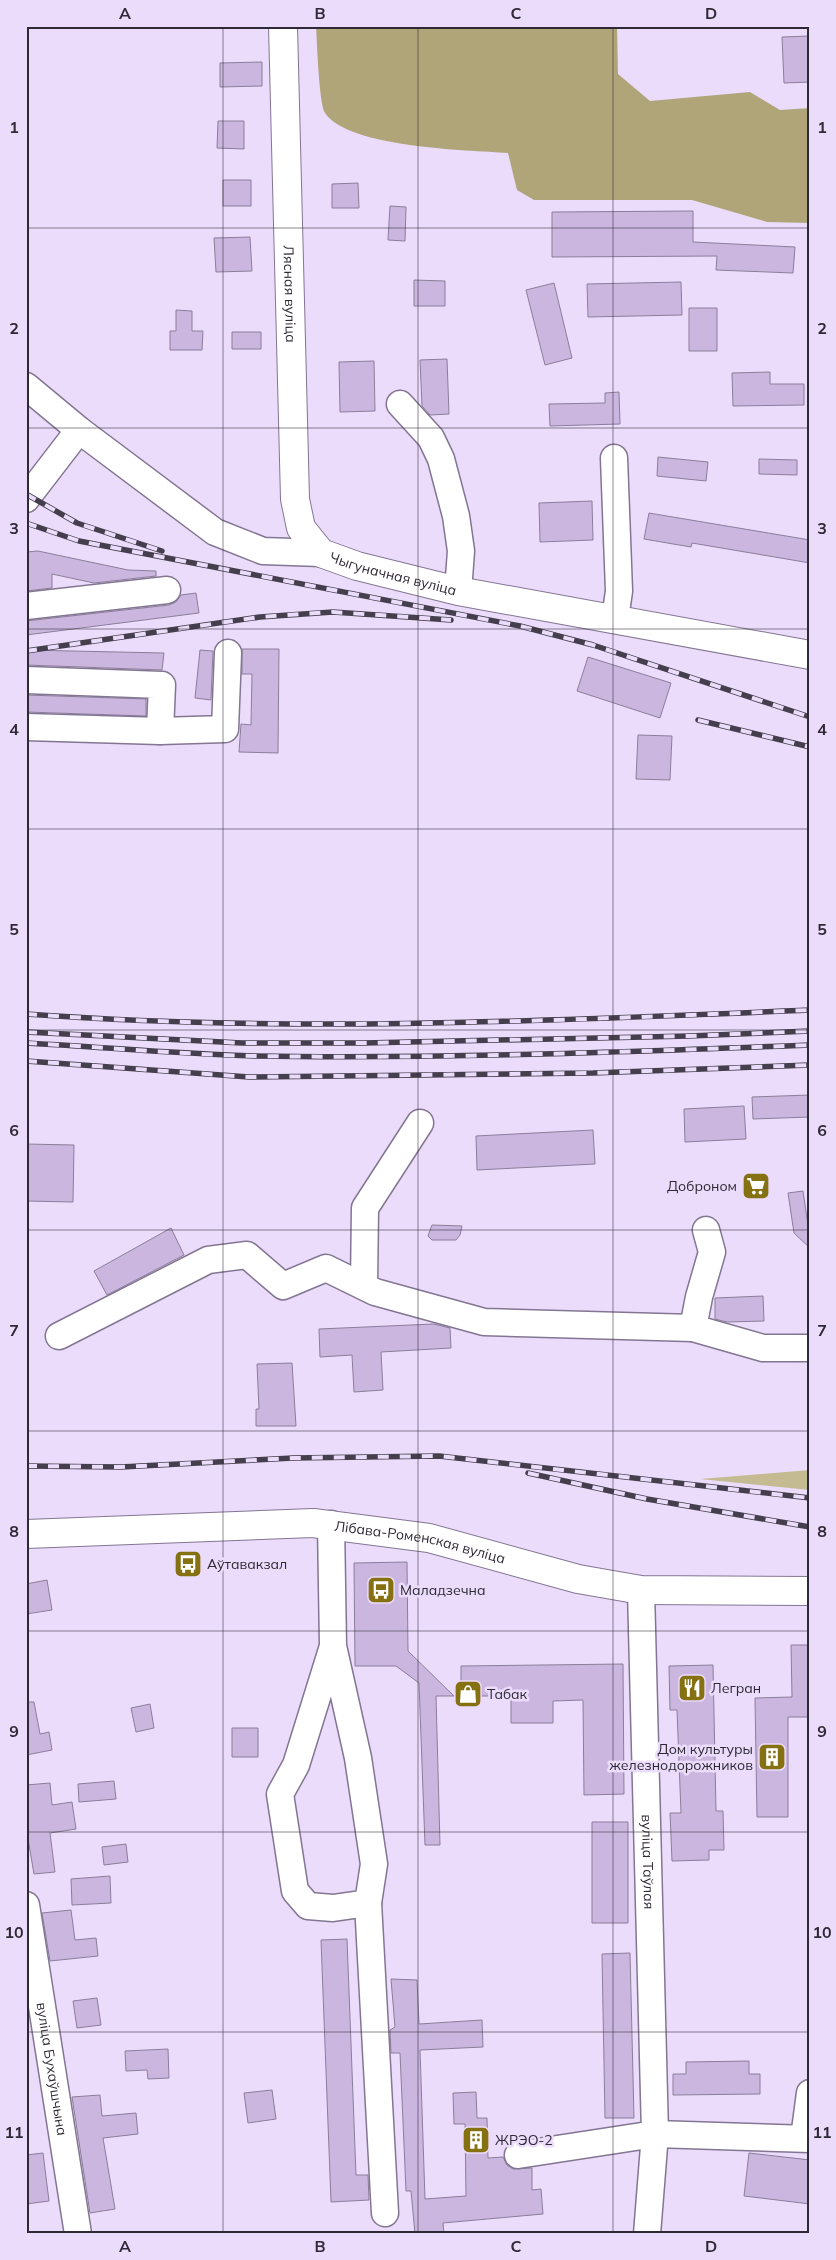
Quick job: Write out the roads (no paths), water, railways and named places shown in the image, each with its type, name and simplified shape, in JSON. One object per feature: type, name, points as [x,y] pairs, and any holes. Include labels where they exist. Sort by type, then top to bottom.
[{"type":"main road","name":"Лясная вуліца","points":[[283,26],[294,499],[301,528],[321,553]]},
{"type":"main road","name":"Чыгуначная вуліца","points":[[321,553],[357,566],[458,590],[810,655]]},
{"type":"main road","name":"Лібава-Роменская вуліца","points":[[26,1534],[313,1523],[331,1524],[428,1538],[578,1579],[641,1590],[810,1591]]},
{"type":"street","name":"Чыгуначная вуліца","points":[[26,386],[79,430],[215,532],[263,551],[321,553]]},
{"type":"street","points":[[400,404],[431,438],[441,459],[456,516],[461,551],[458,590]]},
{"type":"street","points":[[26,499],[79,430]]},
{"type":"street","points":[[614,458],[619,591],[615,619]]},
{"type":"street","points":[[26,606],[167,590]]},
{"type":"street","points":[[26,727],[160,731],[225,729],[228,653]]},
{"type":"street","points":[[26,680],[162,685],[160,731]]},
{"type":"street","points":[[364,1286],[365,1208],[420,1123]]},
{"type":"street","points":[[693,1328],[699,1296],[712,1252],[706,1230]]},
{"type":"street","points":[[59,1336],[208,1260],[247,1255],[283,1286],[326,1268],[375,1292],[484,1322],[693,1328],[762,1348],[810,1348]]},
{"type":"street","points":[[331,1524],[333,1646],[358,1758],[374,1864],[368,1903],[385,2213]]},
{"type":"street","name":"вуліца Таўлая","points":[[641,1590],[654,2134],[647,2234]]},
{"type":"street","points":[[333,1646],[296,1765],[280,1794],[295,1891],[308,1906],[333,1908],[368,1903]]},
{"type":"street","name":"вуліца Бухаўшчына","points":[[26,1905],[78,2234]]},
{"type":"street","points":[[518,2155],[654,2134],[807,2138],[810,2093]]},
{"type":"railway","points":[[26,494],[77,523],[162,551]]},
{"type":"railway","points":[[26,523],[79,541],[520,626],[593,645],[810,717]]},
{"type":"railway","points":[[26,651],[260,617],[333,612],[451,620]]},
{"type":"railway","points":[[698,720],[810,747]]},
{"type":"railway","points":[[26,1014],[124,1020],[320,1024],[516,1021],[810,1010]]},
{"type":"railway","points":[[26,1032],[242,1043],[364,1043],[689,1036],[810,1031]]},
{"type":"railway","points":[[26,1043],[225,1055],[324,1057],[532,1054],[810,1045]]},
{"type":"railway","points":[[26,1061],[249,1077],[593,1073],[810,1065]]},
{"type":"railway","points":[[26,1466],[121,1467],[293,1458],[439,1456],[810,1498]]},
{"type":"railway","points":[[528,1473],[647,1499],[810,1527]]},
{"type":"place","name":"Доброном","points":[[756,1186]]},
{"type":"place","name":"Аўтавакзал","points":[[188,1564]]},
{"type":"place","name":"Маладзечна","points":[[381,1590]]},
{"type":"place","name":"Легран","points":[[692,1688]]},
{"type":"place","name":"Табак","points":[[468,1694]]},
{"type":"place","name":"Дом культуры железнодорожников","points":[[772,1757]]},
{"type":"place","name":"ЖРЭО-2","points":[[476,2140]]}]
